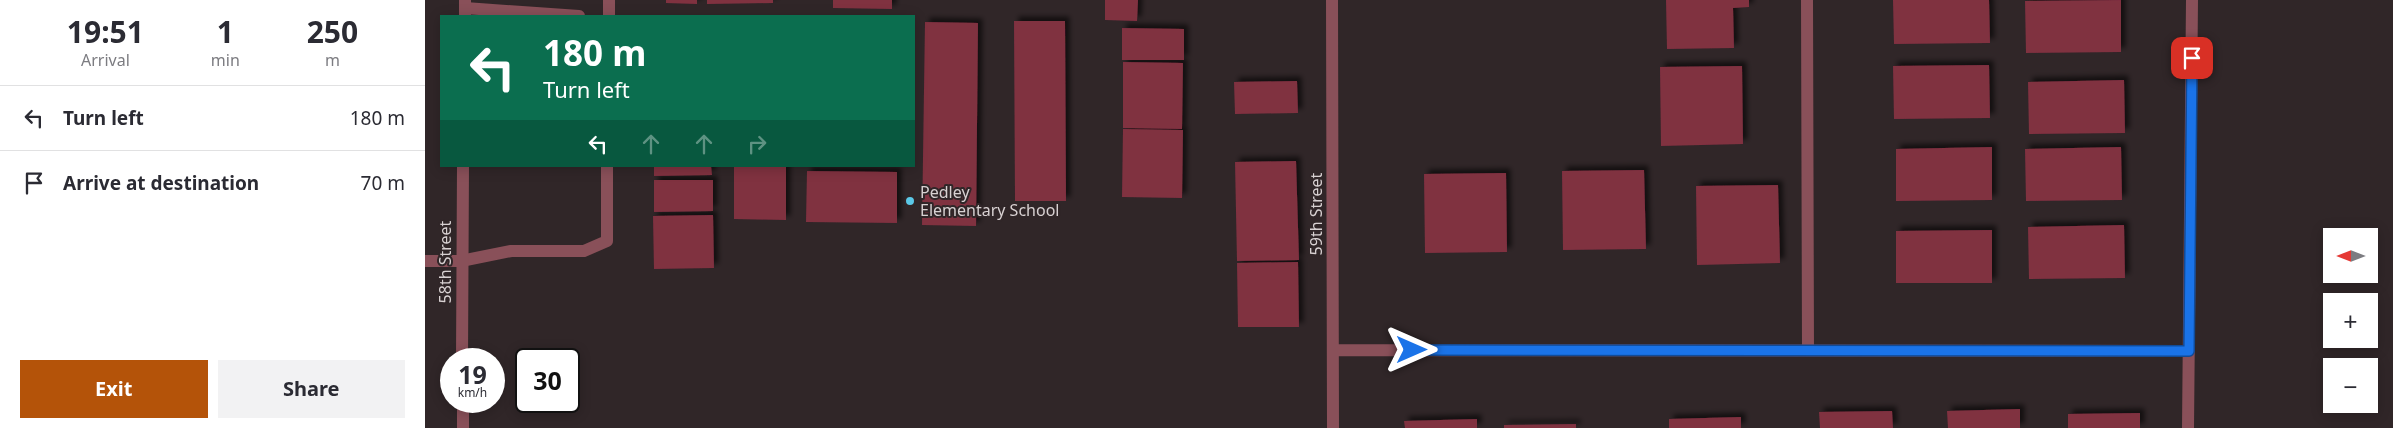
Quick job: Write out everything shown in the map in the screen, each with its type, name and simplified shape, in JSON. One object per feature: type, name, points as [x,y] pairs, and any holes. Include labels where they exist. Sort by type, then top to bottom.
[{"type":"street","points":[[609,0],[609,15]]},
{"type":"street","name":"59th Street","points":[[1332,0],[1333,428]]},
{"type":"street","points":[[1807,0],[1807,350]]},
{"type":"street","points":[[2188,428],[2192,0]]},
{"type":"street","points":[[465,8],[565,15]]},
{"type":"street","name":"58th Street","points":[[462,348],[463,167]]},
{"type":"street","points":[[425,261],[461,261],[511,251],[584,251],[607,241],[607,167]]},
{"type":"street","points":[[1333,350],[2189,351]]},
{"type":"street","points":[[463,413],[463,428]]},
{"type":"building","points":[[666,0],[697,0],[697,4],[666,3]]},
{"type":"building","points":[[707,0],[773,0],[773,3],[707,4]]},
{"type":"building","points":[[833,0],[892,0],[892,9],[833,8]]},
{"type":"building","points":[[1105,0],[1138,0],[1137,21],[1105,20]]},
{"type":"building","points":[[1666,0],[1749,0],[1749,7],[1733,8],[1734,48],[1667,49]]},
{"type":"building","points":[[1893,0],[1989,0],[1990,43],[1894,44]]},
{"type":"building","points":[[2121,0],[2121,52],[2026,53],[2025,1]]},
{"type":"building","points":[[1014,21],[1065,21],[1066,201],[1015,201]]},
{"type":"building","points":[[925,22],[978,23],[976,226],[922,225]]},
{"type":"building","points":[[1122,28],[1184,29],[1184,60],[1122,60]]},
{"type":"building","points":[[1123,62],[1183,63],[1182,129],[1123,128]]},
{"type":"building","points":[[1989,65],[1990,118],[1894,119],[1893,66]]},
{"type":"building","points":[[1742,66],[1743,144],[1661,146],[1660,67]]},
{"type":"building","points":[[2124,80],[2125,133],[2029,134],[2028,82]]},
{"type":"building","points":[[1297,81],[1298,113],[1235,114],[1234,82]]},
{"type":"building","points":[[1123,129],[1183,130],[1182,198],[1122,197]]},
{"type":"building","points":[[1992,147],[1992,200],[1896,201],[1896,149]]},
{"type":"building","points":[[2121,147],[2122,200],[2026,201],[2025,149]]},
{"type":"building","points":[[1296,161],[1299,260],[1237,261],[1235,162]]},
{"type":"building","points":[[654,167],[711,167],[712,175],[654,176]]},
{"type":"building","points":[[734,167],[786,167],[786,220],[734,219]]},
{"type":"building","points":[[1644,170],[1646,249],[1563,250],[1562,171]]},
{"type":"building","points":[[807,171],[897,172],[897,223],[806,222]]},
{"type":"building","points":[[1506,173],[1507,252],[1425,253],[1424,174]]},
{"type":"building","points":[[654,180],[713,180],[713,211],[654,212]]},
{"type":"building","points":[[1778,185],[1780,263],[1697,265],[1696,186]]},
{"type":"building","points":[[713,215],[714,268],[654,269],[653,216]]},
{"type":"building","points":[[2124,225],[2125,278],[2029,279],[2028,227]]},
{"type":"building","points":[[1992,230],[1992,283],[1896,283],[1896,231]]},
{"type":"building","points":[[1298,262],[1299,327],[1238,327],[1237,263]]},
{"type":"building","points":[[2020,409],[2020,428],[1948,428],[1947,411]]},
{"type":"building","points":[[1892,411],[1893,428],[1820,428],[1819,412]]},
{"type":"building","points":[[2140,413],[2140,428],[2068,428],[2068,414]]},
{"type":"building","points":[[1741,417],[1741,428],[1669,428],[1669,419]]},
{"type":"building","points":[[1477,419],[1477,428],[1405,428],[1404,421]]},
{"type":"building","points":[[1576,424],[1576,428],[1504,428],[1504,425]]},
{"type":"place","name":"Pedley Elementary School","points":[[910,201]]},
{"type":"route","points":[[1412,350],[2189,351],[2192,58]]}]
